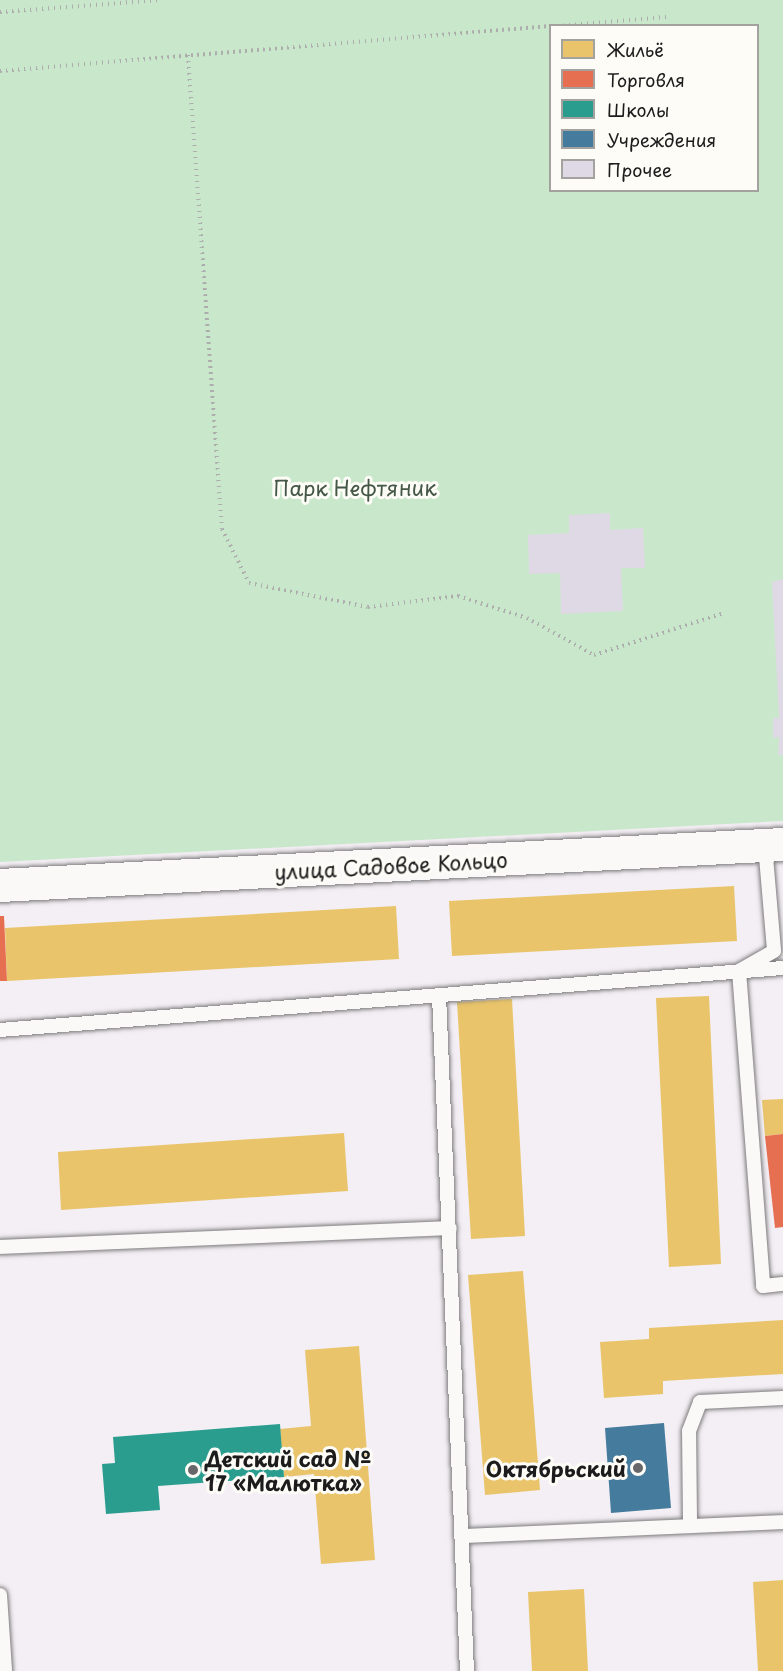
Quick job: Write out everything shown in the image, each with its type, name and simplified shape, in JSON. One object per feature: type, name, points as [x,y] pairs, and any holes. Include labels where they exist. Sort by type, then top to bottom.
[{"type":"main road","name":"улица Садовое Кольцо","points":[[0,885],[774,844]]},
{"type":"lane","points":[[739,971],[774,951],[774,844]]},
{"type":"lane","points":[[0,1030],[783,968]]},
{"type":"lane","points":[[739,971],[763,1286],[783,1284]]},
{"type":"lane","points":[[439,995],[466,1536],[467,1671]]},
{"type":"lane","points":[[0,1248],[450,1228]]},
{"type":"lane","points":[[690,1522],[689,1431],[700,1402],[783,1398]]},
{"type":"lane","points":[[466,1536],[690,1522],[783,1522]]},
{"type":"lane","points":[[0,1595],[5,1671]]},
{"type":"path","points":[[0,12],[158,0]]},
{"type":"path","points":[[581,24],[667,17]]},
{"type":"path","points":[[0,71],[549,26]]},
{"type":"path","points":[[188,55],[222,529],[249,583],[368,607],[458,596],[527,618],[594,656],[724,613]]},
{"type":"green space","name":"Парк Нефтяник","points":[[0,0],[783,0],[783,821],[0,862]]},
{"type":"building: Жильё","points":[[734,886],[737,941],[452,956],[449,901]]},
{"type":"building: Жильё","points":[[396,906],[399,959],[7,981],[5,928]]},
{"type":"building: Жильё","points":[[709,996],[721,1264],[669,1267],[656,998]]},
{"type":"building: Жильё","points":[[512,999],[525,1236],[471,1239],[457,1002]]},
{"type":"building: Жильё","points":[[783,1099],[783,1134],[765,1136],[762,1100]]},
{"type":"building: Жильё","points":[[344,1133],[348,1191],[61,1210],[58,1152]]},
{"type":"building: Жильё","points":[[523,1271],[540,1490],[485,1495],[468,1275]]},
{"type":"building: Жильё","points":[[783,1320],[783,1374],[663,1381],[663,1394],[604,1398],[600,1342],[649,1339],[649,1328]]},
{"type":"building: Жильё","points":[[359,1346],[375,1560],[321,1564],[314,1474],[284,1477],[280,1429],[311,1426],[305,1350]]},
{"type":"building: Жильё","points":[[783,1580],[783,1671],[758,1671],[753,1582]]},
{"type":"building: Жильё","points":[[584,1589],[588,1671],[532,1671],[528,1592]]},
{"type":"building: Торговля","points":[[0,916],[4,916],[7,981],[0,981]]},
{"type":"building: Торговля","points":[[783,1134],[783,1227],[775,1228],[765,1136]]},
{"type":"building: Школы","name":"Детский сад № 17 «Малютка»","points":[[280,1424],[284,1477],[158,1486],[160,1510],[106,1514],[102,1464],[115,1463],[113,1437]]},
{"type":"building: Учреждения","points":[[664,1423],[671,1508],[611,1513],[605,1428]]},
{"type":"building: Прочее","points":[[610,513],[610,530],[643,528],[645,568],[621,568],[623,611],[561,614],[560,573],[529,574],[528,535],[569,533],[569,515]]},
{"type":"building: Прочее","points":[[783,579],[783,755],[778,755],[779,737],[773,738],[773,718],[779,718],[772,582]]},
{"type":"place","name":"Октябрьский","points":[[638,1468]]},
{"type":"place","name":"Детский сад № 17 «Малютка»","points":[[193,1470]]}]
